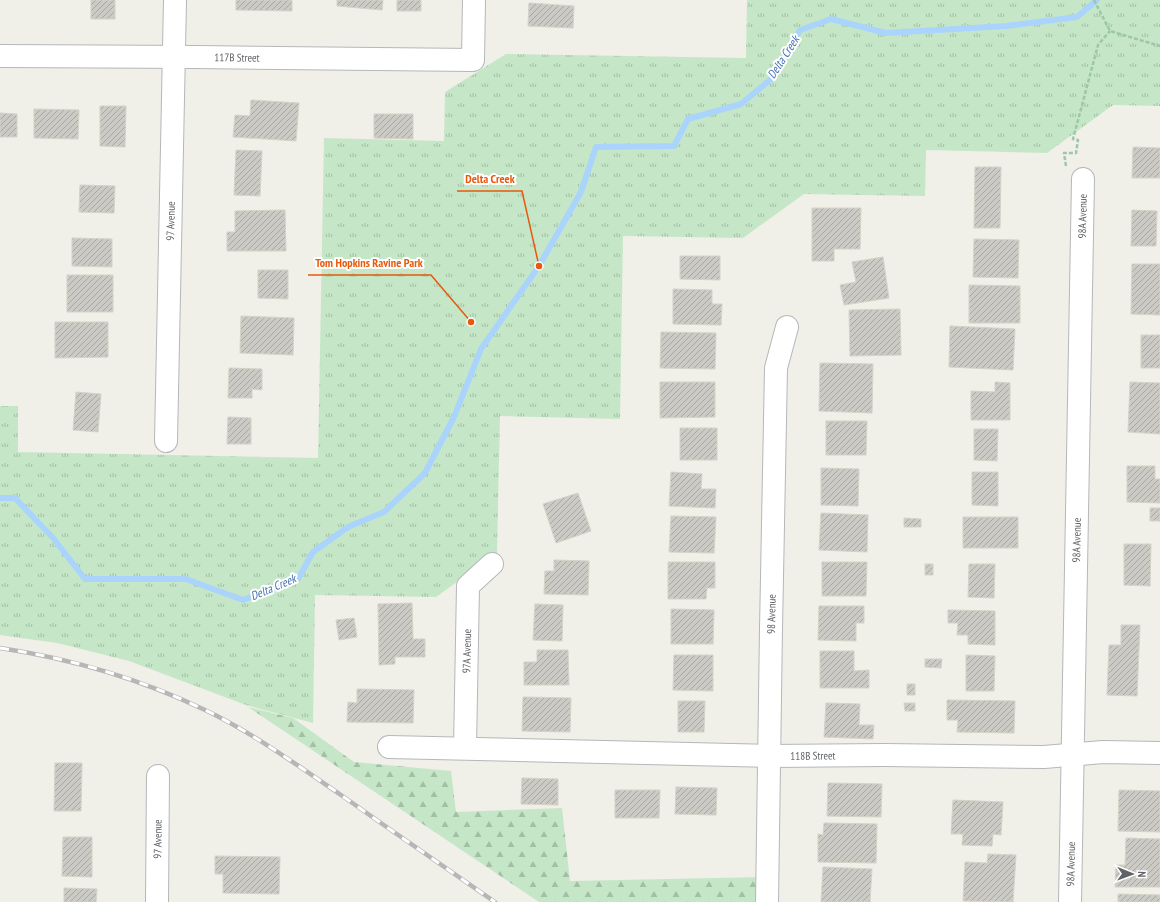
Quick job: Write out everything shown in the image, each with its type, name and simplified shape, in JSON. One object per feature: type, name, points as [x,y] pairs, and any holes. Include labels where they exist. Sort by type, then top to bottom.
[{"type":"street","name":"97 Avenue","points":[[166,442],[175,0]]},
{"type":"street","name":"117B Street","points":[[0,56],[174,56],[473,60],[474,0]]},
{"type":"street","name":"98A Avenue","points":[[1070,902],[1083,179]]},
{"type":"street","name":"98 Avenue","points":[[768,902],[771,621],[776,368],[787,328]]},
{"type":"street","name":"97A Avenue","points":[[465,748],[468,586],[492,564]]},
{"type":"street","name":"118B Street","points":[[389,747],[770,756],[885,755],[1044,757],[1103,752],[1160,753]]},
{"type":"street","name":"97 Avenue","points":[[157,902],[158,776]]},
{"type":"path","points":[[1094,0],[1110,31],[1160,46]]},
{"type":"path","points":[[1066,165],[1064,153],[1076,153],[1078,140],[1073,139],[1098,45],[1110,31]]},
{"type":"green space","points":[[747,0],[1160,0],[1160,106],[1113,105],[1047,153],[926,150],[925,196],[804,194],[743,238],[623,236],[620,419],[500,416],[497,553],[436,597],[315,595],[313,723],[246,705],[129,661],[57,643],[0,635],[0,406],[18,406],[18,452],[318,458],[324,138],[444,141],[445,92],[506,54],[746,58]]},
{"type":"green space","points":[[248,707],[293,718],[354,762],[451,771],[456,812],[562,808],[570,881],[767,877],[767,902],[539,902]]},
{"type":"building","points":[[91,0],[115,0],[115,19],[91,19]]},
{"type":"building","points":[[236,0],[292,0],[292,11],[236,10]]},
{"type":"building","points":[[337,0],[383,0],[382,10],[337,6]]},
{"type":"building","points":[[397,0],[421,0],[421,11],[397,11]]},
{"type":"building","points":[[529,3],[574,6],[573,28],[528,26]]},
{"type":"building","points":[[251,100],[299,103],[296,141],[233,137],[235,115],[250,116]]},
{"type":"building","points":[[100,106],[126,106],[125,147],[100,146]]},
{"type":"building","points":[[34,109],[79,110],[78,139],[34,138]]},
{"type":"building","points":[[0,113],[17,114],[17,137],[0,137]]},
{"type":"building","points":[[374,114],[413,114],[413,139],[374,138]]},
{"type":"building","points":[[1133,147],[1160,148],[1160,178],[1132,178]]},
{"type":"building","points":[[236,150],[262,151],[260,196],[234,195]]},
{"type":"building","points":[[975,167],[1001,167],[1000,228],[974,228]]},
{"type":"building","points":[[80,185],[115,186],[114,213],[79,212]]},
{"type":"building","points":[[812,208],[861,208],[860,249],[834,249],[834,261],[812,261]]},
{"type":"building","points":[[285,210],[286,251],[227,251],[227,232],[235,232],[235,211]]},
{"type":"building","points":[[1132,210],[1157,211],[1156,246],[1131,246]]},
{"type":"building","points":[[72,238],[112,239],[112,267],[72,266]]},
{"type":"building","points":[[974,239],[1019,240],[1018,278],[973,277]]},
{"type":"building","points":[[680,256],[720,256],[720,280],[680,279]]},
{"type":"building","points":[[883,257],[889,298],[844,305],[840,285],[856,282],[852,262]]},
{"type":"building","points":[[1132,264],[1160,264],[1160,315],[1131,314]]},
{"type":"building","points":[[258,270],[288,270],[288,299],[258,298]]},
{"type":"building","points":[[67,275],[113,275],[113,312],[67,312]]},
{"type":"building","points":[[969,285],[1020,286],[1020,323],[969,323]]},
{"type":"building","points":[[673,289],[712,290],[712,304],[722,304],[721,325],[673,324]]},
{"type":"building","points":[[900,309],[901,355],[850,356],[849,310]]},
{"type":"building","points":[[241,316],[294,318],[293,355],[240,353]]},
{"type":"building","points":[[55,322],[108,322],[108,357],[55,358]]},
{"type":"building","points":[[950,326],[1015,329],[1013,370],[949,367]]},
{"type":"building","points":[[661,332],[716,333],[715,369],[660,368]]},
{"type":"building","points":[[1141,335],[1160,335],[1160,368],[1141,368]]},
{"type":"building","points":[[820,363],[873,364],[872,413],[819,411]]},
{"type":"building","points":[[229,368],[262,369],[262,390],[252,389],[252,398],[228,398]]},
{"type":"building","points":[[660,382],[715,382],[715,417],[660,418]]},
{"type":"building","points":[[995,382],[1010,383],[1010,420],[971,420],[971,391],[995,392]]},
{"type":"building","points":[[1130,382],[1160,383],[1160,434],[1128,432]]},
{"type":"building","points":[[76,392],[101,394],[98,432],[73,430]]},
{"type":"building","points":[[228,417],[251,418],[251,444],[227,444]]},
{"type":"building","points":[[826,421],[867,421],[866,455],[826,455]]},
{"type":"building","points":[[680,428],[717,428],[717,460],[680,460]]},
{"type":"building","points":[[974,429],[998,429],[997,461],[974,460]]},
{"type":"building","points":[[1127,466],[1155,466],[1155,479],[1160,479],[1160,503],[1127,502]]},
{"type":"building","points":[[821,468],[859,469],[858,506],[821,505]]},
{"type":"building","points":[[671,472],[702,474],[701,489],[716,489],[715,508],[669,506]]},
{"type":"building","points":[[972,472],[998,472],[998,506],[972,505]]},
{"type":"building","points":[[578,493],[591,531],[556,543],[543,504]]},
{"type":"building","points":[[1150,508],[1160,508],[1160,521],[1150,521]]},
{"type":"building","points":[[821,513],[868,515],[867,552],[819,550]]},
{"type":"building","points":[[671,516],[716,517],[714,553],[669,552]]},
{"type":"building","points":[[963,517],[1018,517],[1018,548],[963,548]]},
{"type":"building","points":[[904,518],[921,519],[921,527],[904,527]]},
{"type":"building","points":[[1124,544],[1151,544],[1150,586],[1124,585]]},
{"type":"building","points":[[554,560],[589,561],[588,595],[544,594],[545,571],[554,571]]},
{"type":"building","points":[[668,562],[715,562],[715,588],[707,588],[706,599],[668,599]]},
{"type":"building","points":[[822,562],[867,562],[866,596],[822,596]]},
{"type":"building","points":[[925,564],[933,564],[933,575],[925,575]]},
{"type":"building","points":[[969,564],[995,564],[994,598],[968,597]]},
{"type":"building","points":[[412,603],[413,639],[425,639],[425,657],[395,657],[395,664],[379,665],[378,604]]},
{"type":"building","points":[[535,604],[563,605],[562,641],[533,640]]},
{"type":"building","points":[[819,606],[864,606],[864,623],[856,623],[856,641],[818,640]]},
{"type":"building","points":[[671,609],[714,610],[713,644],[671,644]]},
{"type":"building","points":[[948,610],[995,611],[995,645],[968,644],[968,635],[957,635],[958,623],[948,623]]},
{"type":"building","points":[[354,618],[357,637],[339,640],[336,620]]},
{"type":"building","points":[[1121,625],[1140,625],[1137,696],[1107,695],[1109,645],[1121,645]]},
{"type":"building","points":[[537,650],[568,650],[569,685],[524,685],[524,662],[537,662]]},
{"type":"building","points":[[820,651],[854,651],[854,671],[869,670],[869,688],[820,688]]},
{"type":"building","points":[[674,655],[713,655],[713,691],[673,690]]},
{"type":"building","points":[[966,655],[995,656],[994,691],[966,691]]},
{"type":"building","points":[[925,659],[942,659],[941,668],[925,667]]},
{"type":"building","points":[[907,684],[915,684],[915,695],[907,695]]},
{"type":"building","points":[[357,689],[414,690],[413,723],[347,722],[348,702],[357,703]]},
{"type":"building","points":[[523,697],[571,698],[570,732],[522,731]]},
{"type":"building","points":[[947,700],[1015,701],[1014,733],[957,732],[958,720],[947,720]]},
{"type":"building","points":[[678,701],[705,701],[704,732],[678,732]]},
{"type":"building","points":[[826,703],[860,704],[859,725],[874,725],[873,739],[824,737]]},
{"type":"building","points":[[904,703],[915,703],[915,711],[905,711]]},
{"type":"building","points":[[55,763],[82,763],[81,811],[54,811]]},
{"type":"building","points":[[522,778],[558,779],[558,805],[521,804]]},
{"type":"building","points":[[828,783],[882,784],[881,817],[827,816]]},
{"type":"building","points":[[676,787],[717,788],[716,815],[675,814]]},
{"type":"building","points":[[615,790],[660,790],[659,818],[615,818]]},
{"type":"building","points":[[1119,790],[1160,791],[1160,832],[1118,831]]},
{"type":"building","points":[[953,800],[1003,802],[1001,835],[993,834],[992,846],[962,845],[963,834],[951,834]]},
{"type":"building","points":[[824,823],[877,824],[876,863],[818,862],[818,834],[823,835]]},
{"type":"building","points":[[63,837],[92,837],[92,877],[62,876]]},
{"type":"building","points":[[1126,838],[1160,839],[1160,887],[1115,887],[1116,865],[1125,865]]},
{"type":"building","points":[[988,854],[1016,855],[1013,902],[963,901],[965,862],[987,863]]},
{"type":"building","points":[[215,856],[280,857],[279,894],[223,893],[223,874],[215,874]]},
{"type":"building","points":[[823,867],[872,869],[870,902],[821,902]]},
{"type":"building","points":[[64,888],[97,889],[96,902],[64,902]]},
{"type":"building","points":[[1118,894],[1160,895],[1160,902],[1118,902]]},
{"type":"waterway","name":"Delta Creek","points":[[0,498],[15,498],[53,538],[85,579],[186,579],[243,600],[298,579],[313,552],[348,527],[384,512],[425,473],[454,417],[481,349],[539,266],[581,192],[596,147],[674,146],[688,119],[741,104],[771,79],[800,30],[831,19],[886,33],[1006,26],[1077,17],[1097,0]]},
{"type":"railway","points":[[0,648],[53,658],[105,671],[155,688],[223,719],[258,739],[291,761],[495,902]]},
{"type":"place","name":"Delta Creek","points":[[539,266]]},
{"type":"place","name":"Tom Hopkins Ravine Park","points":[[471,322]]}]
